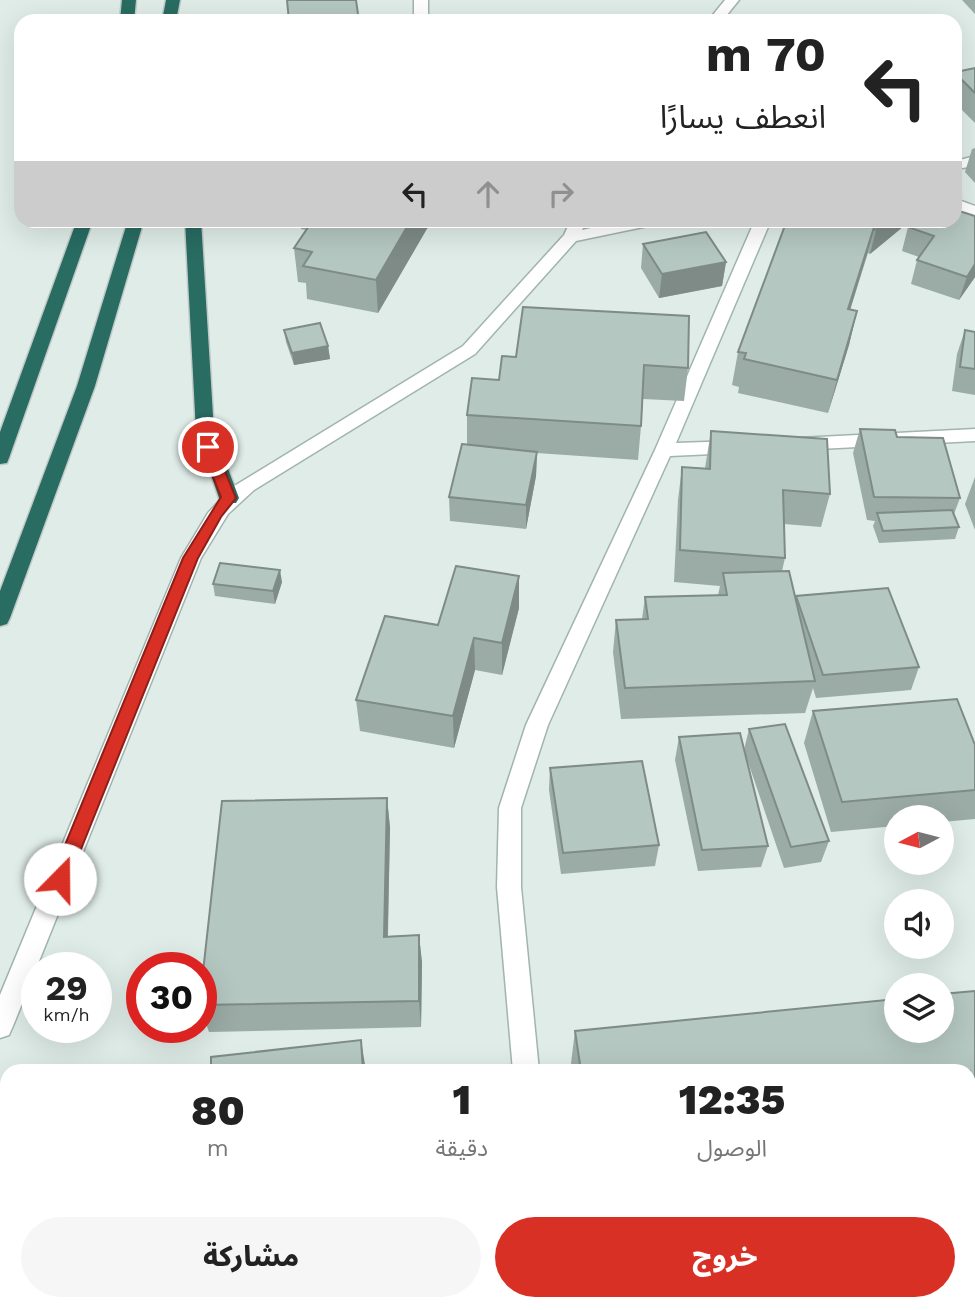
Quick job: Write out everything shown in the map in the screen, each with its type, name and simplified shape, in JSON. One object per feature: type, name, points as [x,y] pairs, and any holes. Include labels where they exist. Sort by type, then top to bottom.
[{"type":"highway","points":[[0,457],[82,228]]},
{"type":"highway","points":[[0,618],[86,386],[134,228]]},
{"type":"highway","points":[[193,228],[203,417],[208,447],[229,498]]},
{"type":"street","points":[[721,14],[732,0]]},
{"type":"street","points":[[525,1064],[509,887],[510,808],[537,725],[664,450],[760,228]]},
{"type":"street","points":[[0,1026],[191,558],[216,514],[229,498],[469,350],[575,229]]},
{"type":"street","points":[[786,444],[975,435]]},
{"type":"street","points":[[664,450],[758,446]]},
{"type":"building","points":[[287,0],[356,0],[358,14],[288,14]]},
{"type":"building","points":[[975,68],[975,93],[962,80],[962,71]]},
{"type":"building","points":[[962,212],[975,216],[975,264],[967,277],[917,260],[934,236],[911,228],[962,228]]},
{"type":"building","points":[[308,228],[406,228],[376,280],[303,266],[312,252],[294,248]]},
{"type":"building","points":[[784,228],[874,228],[848,309],[857,311],[837,380],[744,359],[746,353],[738,352]]},
{"type":"building","points":[[706,232],[726,262],[662,274],[643,244]]},
{"type":"building","points":[[523,307],[689,316],[688,368],[644,365],[641,426],[467,415],[472,378],[499,380],[502,356],[516,357]]},
{"type":"building","points":[[320,323],[328,346],[292,353],[284,330]]},
{"type":"building","points":[[965,330],[975,332],[975,369],[960,367]]},
{"type":"building","points":[[860,429],[895,430],[897,437],[943,438],[960,498],[874,497]]},
{"type":"building","points":[[711,431],[827,439],[830,494],[783,490],[785,558],[680,550],[682,467],[710,469]]},
{"type":"building","points":[[462,444],[537,452],[526,505],[449,497]]},
{"type":"building","points":[[952,510],[959,527],[883,531],[877,513]]},
{"type":"building","points":[[220,563],[280,570],[273,591],[213,584]]},
{"type":"building","points":[[456,566],[519,576],[502,643],[474,638],[453,716],[356,700],[385,616],[438,625]]},
{"type":"building","points":[[789,571],[815,681],[625,688],[616,620],[648,619],[645,597],[727,595],[723,573]]},
{"type":"building","points":[[888,588],[919,667],[823,675],[796,596]]},
{"type":"building","points":[[957,699],[975,745],[975,790],[842,802],[813,711]]},
{"type":"building","points":[[785,724],[829,841],[791,847],[749,729]]},
{"type":"building","points":[[740,733],[768,846],[702,850],[679,737]]},
{"type":"building","points":[[642,761],[659,845],[563,853],[550,768]]},
{"type":"building","points":[[387,798],[384,937],[419,935],[419,1001],[217,1005],[217,952],[205,952],[222,801]]},
{"type":"building","points":[[975,991],[975,1064],[580,1064],[575,1031],[884,1000],[884,1043],[954,1043],[954,993]]},
{"type":"building","points":[[361,1040],[363,1064],[211,1064],[211,1057]]},
{"type":"route","points":[[60,879],[191,558],[216,514],[229,498],[208,447]]}]
